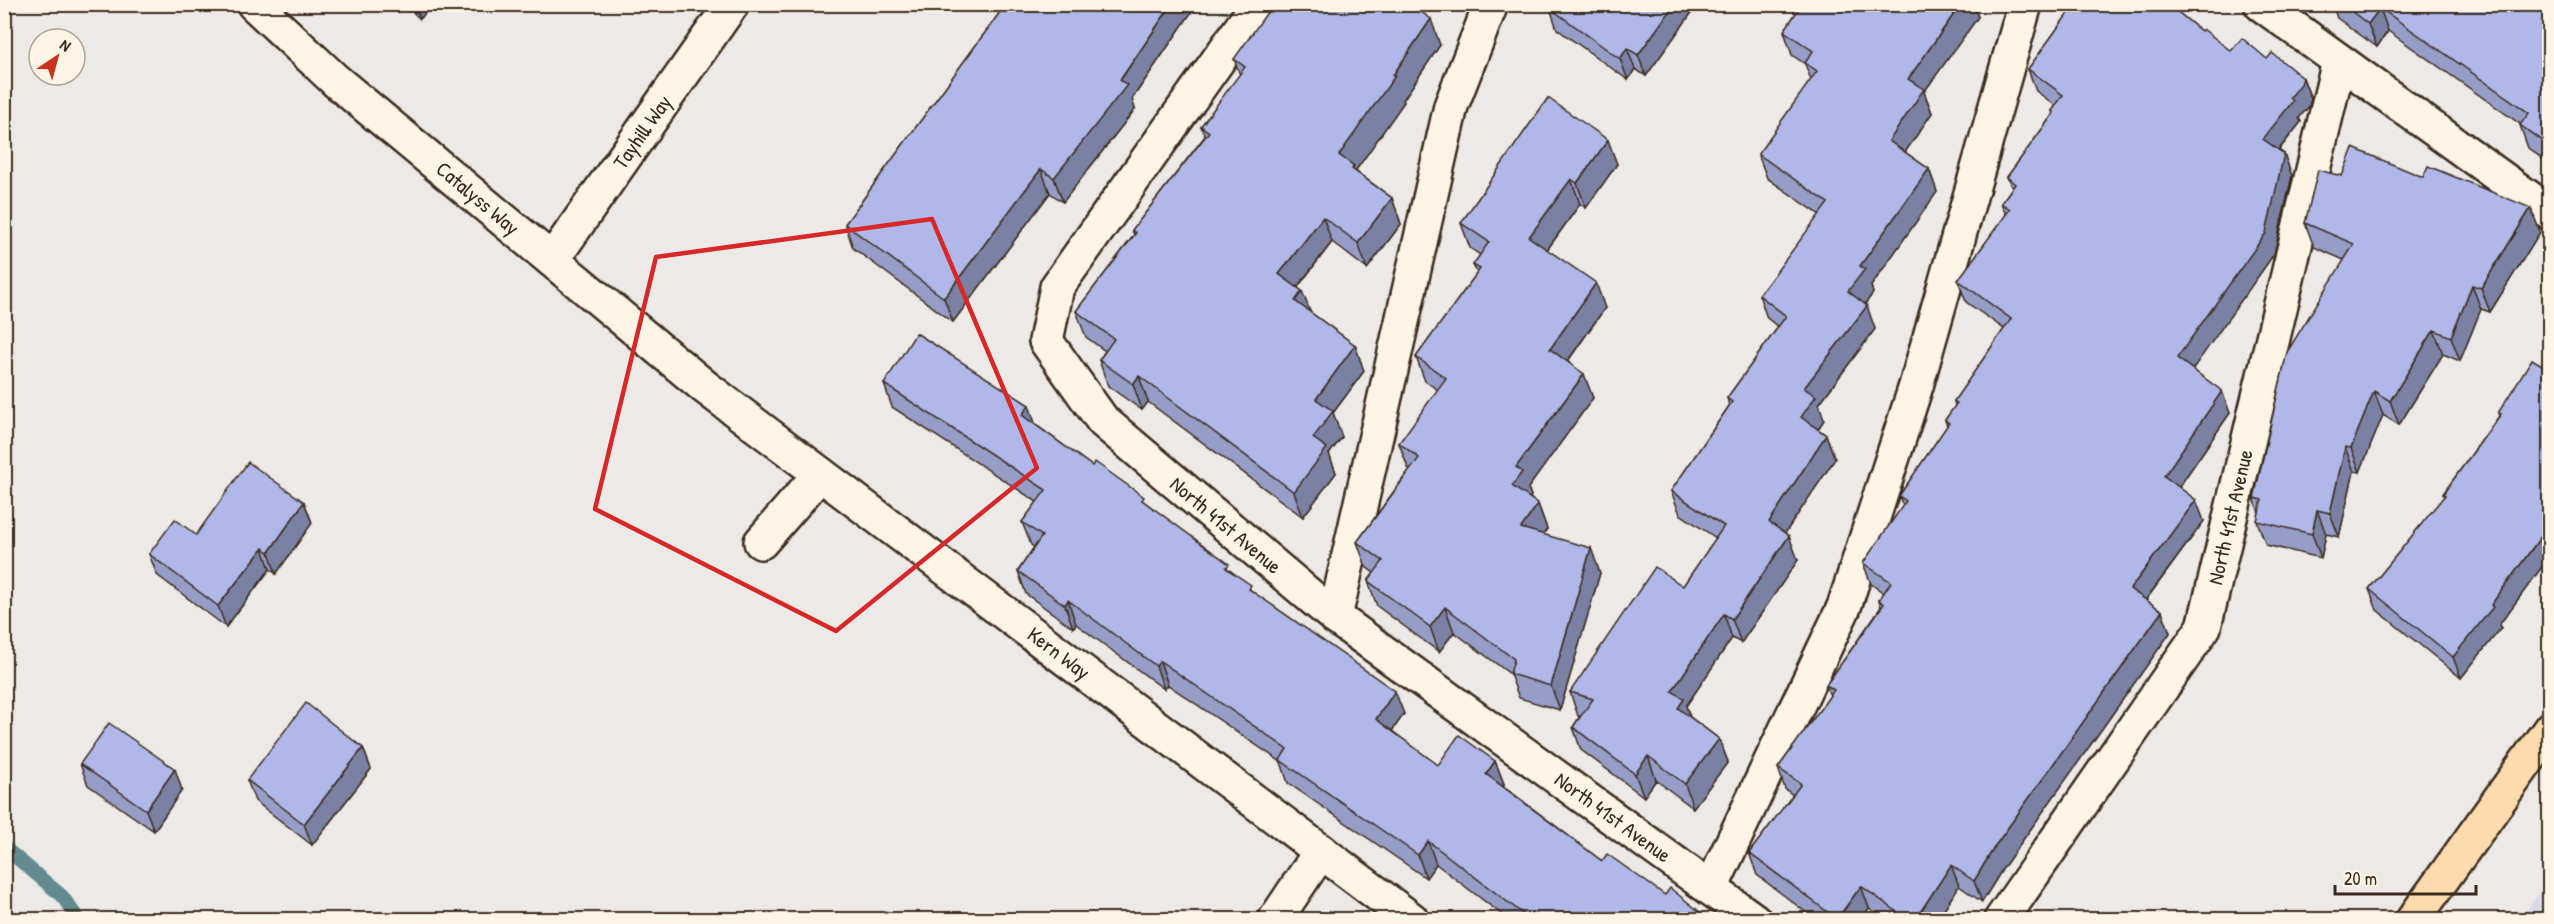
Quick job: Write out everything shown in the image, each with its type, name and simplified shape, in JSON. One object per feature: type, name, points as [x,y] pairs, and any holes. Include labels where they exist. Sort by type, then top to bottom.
[{"type":"main road","points":[[2413,920],[2550,729]]},
{"type":"street","name":"Catalyss Way","points":[[254,4],[336,81],[705,387]]},
{"type":"street","name":"Tayhill Way","points":[[552,260],[732,4]]},
{"type":"street","name":"North 41st Avenue","points":[[1258,4],[1057,287],[1047,340],[1103,421],[1335,617],[1754,920]]},
{"type":"street","points":[[1335,617],[1451,106],[1491,4]]},
{"type":"street","points":[[1712,888],[1844,607],[1916,386],[2025,4]]},
{"type":"street","points":[[2261,4],[2550,213]]},
{"type":"street","name":"North 41st Avenue","points":[[2001,920],[2204,627],[2339,61]]},
{"type":"street","name":"Kern Way","points":[[705,387],[1412,920]]},
{"type":"street","points":[[761,543],[820,474]]},
{"type":"street","points":[[1275,920],[1321,850]]},
{"type":"highlighted area","points":[[932,219],[1037,468],[836,631],[595,509],[656,257]]},
{"type":"shaded area","points":[[2549,880],[2549,919],[2520,919]]},
{"type":"building","points":[[1006,4],[1172,4],[1120,80],[1127,85],[1054,178],[1041,169],[944,298],[845,224]]},
{"type":"building","points":[[1273,4],[1410,4],[1431,19],[1393,75],[1395,76],[1339,155],[1354,166],[1352,169],[1392,198],[1358,243],[1323,217],[1279,274],[1302,291],[1295,301],[1355,345],[1316,399],[1333,411],[1313,438],[1327,448],[1294,492],[1139,376],[1133,384],[1099,360],[1114,339],[1076,311],[1136,233],[1132,230],[1209,132],[1201,126],[1245,67],[1234,59]]},
{"type":"building","points":[[1552,4],[1675,4],[1638,55],[1627,48],[1620,59],[1550,8]]},
{"type":"building","points":[[1802,4],[1961,4],[1908,79],[1924,89],[1889,141],[1929,169],[1860,266],[1865,269],[1848,291],[1867,306],[1804,388],[1816,396],[1801,417],[1826,435],[1769,522],[1789,536],[1732,619],[1724,614],[1672,691],[1684,699],[1678,708],[1719,739],[1685,784],[1648,756],[1635,774],[1573,727],[1593,699],[1570,692],[1655,567],[1683,586],[1724,526],[1671,491],[1732,402],[1727,398],[1786,316],[1759,295],[1828,203],[1758,154],[1817,71],[1805,63],[1813,51],[1784,31]]},
{"type":"building","points":[[2075,4],[2168,4],[2201,31],[2203,29],[2231,51],[2242,38],[2267,59],[2272,53],[2303,78],[2290,98],[2293,101],[2263,139],[2284,154],[2266,233],[2177,358],[2222,391],[2164,476],[2196,500],[2130,589],[2162,611],[1995,846],[1974,881],[1951,865],[1915,920],[1909,920],[1861,886],[1837,919],[1749,853],[1801,784],[1778,768],[1834,690],[1826,685],[1884,604],[1879,600],[1891,582],[1863,563],[1906,501],[1899,496],[1949,423],[1945,420],[1957,403],[1954,401],[2011,319],[1958,280],[2010,209],[2001,203],[2015,184],[2007,177],[2054,113],[2052,111],[2063,95],[2028,69]]},
{"type":"building","points":[[2342,4],[2550,4],[2550,147],[2520,125],[2529,113],[2380,8],[2368,24]]},
{"type":"building","points":[[1548,98],[1608,140],[1577,183],[1571,179],[1529,237],[1596,283],[1550,349],[1584,374],[1516,467],[1522,472],[1512,486],[1538,504],[1521,528],[1591,548],[1551,686],[1510,674],[1514,659],[1445,607],[1430,627],[1368,581],[1383,561],[1357,542],[1419,458],[1399,443],[1446,378],[1416,357],[1480,269],[1473,265],[1489,242],[1461,223]]},
{"type":"building","points":[[2353,148],[2423,177],[2428,166],[2531,208],[2481,288],[2472,285],[2451,337],[2434,330],[2390,401],[2374,391],[2351,448],[2345,447],[2330,513],[2317,510],[2312,534],[2257,521],[2262,500],[2254,498],[2287,352],[2354,244],[2305,223],[2318,170],[2342,176]]},
{"type":"building","points":[[916,333],[1029,405],[1022,415],[1092,466],[1095,462],[1144,497],[1142,500],[1229,564],[1226,568],[1251,585],[1249,589],[1395,691],[1376,719],[1438,765],[1459,735],[1495,761],[1486,774],[1602,861],[1607,854],[1665,895],[1670,888],[1710,920],[1531,920],[1428,841],[1418,855],[1280,760],[1287,749],[1160,661],[1156,666],[1068,600],[1065,605],[1018,571],[1042,536],[1022,522],[1046,490],[884,384]]},
{"type":"building","points":[[2532,359],[2550,370],[2550,524],[2491,605],[2493,607],[2453,657],[2369,589],[2445,495],[2443,494],[2501,414],[2498,413]]},
{"type":"building","points":[[248,462],[304,502],[269,552],[263,548],[218,606],[149,554],[175,519],[196,535]]},
{"type":"building","points":[[306,703],[363,748],[304,824],[247,780]]},
{"type":"building","points":[[109,723],[175,769],[146,810],[80,764]]},
{"type":"waterway","points":[[4,847],[62,896],[79,920]]}]
